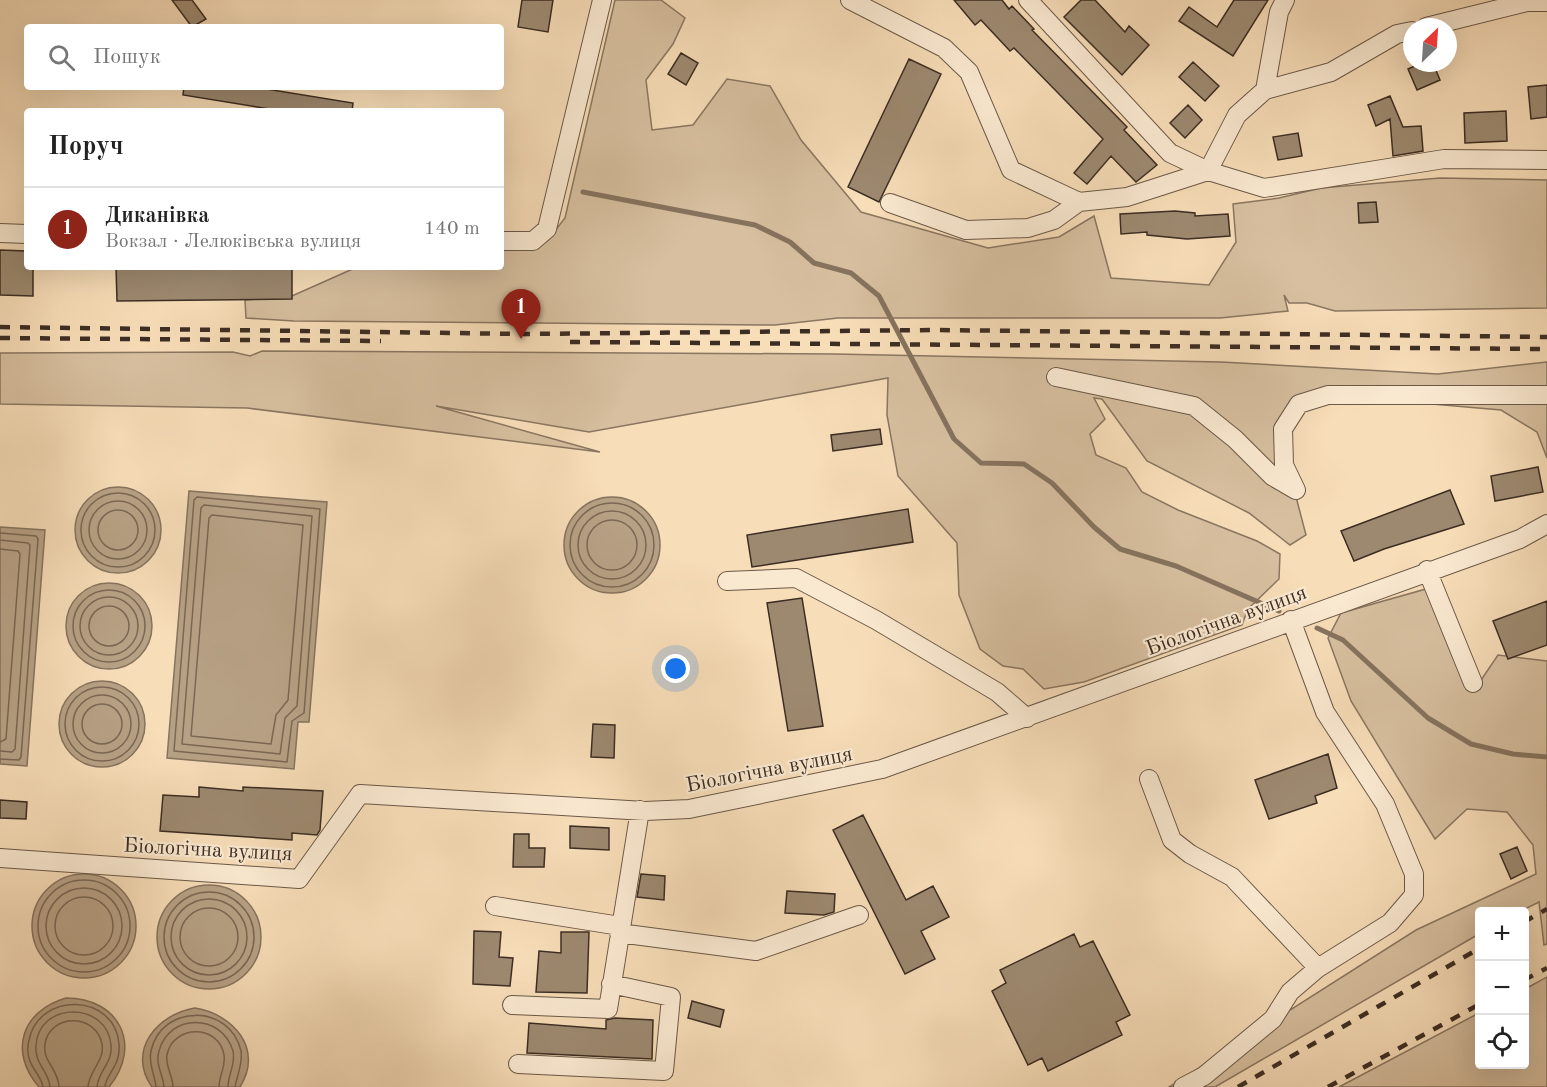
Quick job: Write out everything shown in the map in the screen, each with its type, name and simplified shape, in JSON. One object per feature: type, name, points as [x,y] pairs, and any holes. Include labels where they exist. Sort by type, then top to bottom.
[{"type":"street","points":[[504,241],[533,241],[547,229],[602,0]]},
{"type":"street","points":[[850,0],[944,48],[969,72],[1011,170],[1079,202]]},
{"type":"street","points":[[1028,0],[1170,153],[1208,171],[1264,188],[1444,159],[1547,160]]},
{"type":"street","points":[[1265,90],[1279,12],[1285,0]]},
{"type":"street","points":[[1457,19],[1527,2],[1547,2]]},
{"type":"street","points":[[890,203],[966,230],[1028,228],[1054,220],[1079,202],[1127,197],[1208,171],[1237,115],[1265,90],[1331,72],[1403,32]]},
{"type":"street","points":[[0,233],[24,234]]},
{"type":"street","points":[[1056,377],[1194,406],[1235,439],[1272,476],[1296,490],[1284,465],[1283,429],[1299,404],[1328,395],[1547,395]]},
{"type":"street","name":"Біологічна вулиця","points":[[0,858],[299,879],[360,794],[640,810],[689,809],[882,769],[1027,718],[1341,601],[1520,539],[1547,524]]},
{"type":"street","points":[[1427,570],[1473,683]]},
{"type":"street","points":[[727,581],[796,578],[876,620],[997,692],[1027,718]]},
{"type":"street","points":[[1183,1087],[1204,1076],[1273,1019],[1290,992],[1318,969],[1390,923],[1414,895],[1414,874],[1385,804],[1325,712],[1291,620]]},
{"type":"street","points":[[1149,778],[1172,840],[1190,854],[1232,877],[1318,969]]},
{"type":"street","points":[[512,1005],[608,1009],[640,810]]},
{"type":"street","points":[[495,906],[756,951],[859,915]]},
{"type":"street","points":[[518,1064],[664,1071],[671,997],[611,984]]},
{"type":"shaded area","points":[[615,0],[661,0],[685,18],[673,44],[646,80],[652,130],[693,125],[727,79],[770,86],[801,140],[861,212],[988,248],[1059,237],[1094,216],[1111,278],[1209,285],[1236,242],[1233,204],[1279,198],[1321,188],[1440,178],[1547,180],[1547,308],[1335,311],[1307,303],[1289,303],[1284,295],[1288,311],[1220,318],[838,318],[775,325],[294,321],[246,318],[245,300],[292,296],[350,270],[504,270],[504,246],[547,241],[565,218]]},
{"type":"shaded area","points":[[262,351],[834,354],[1221,362],[1438,374],[1547,362],[1547,458],[1537,432],[1501,410],[1328,395],[1299,404],[1284,451],[1306,535],[1290,545],[1249,513],[1147,461],[1102,399],[1094,398],[1105,419],[1090,434],[1096,455],[1126,468],[1142,492],[1178,510],[1257,541],[1280,554],[1279,579],[1248,609],[1242,625],[1084,682],[1044,689],[1023,669],[1003,666],[980,649],[959,595],[957,543],[898,476],[887,415],[888,378],[589,432],[436,406],[600,452],[247,408],[0,404],[0,353],[233,352],[250,356]]},
{"type":"shaded area","points":[[1426,589],[1477,686],[1498,655],[1547,661],[1547,944],[1544,945],[1539,902],[1529,907],[1475,907],[1475,936],[1215,1087],[1169,1087],[1416,930],[1536,874],[1533,845],[1507,812],[1467,809],[1435,839],[1351,701],[1328,638],[1341,613]]},
{"type":"shaded area","points":[[1547,977],[1547,1087],[1339,1087],[1475,1015],[1475,1069],[1529,1069],[1529,987]]},
{"type":"water","points":[[118,487],[134,491],[148,500],[157,514],[161,530],[157,546],[148,560],[134,569],[118,573],[102,569],[88,560],[79,546],[75,530],[79,514],[88,500],[102,491]]},
{"type":"water","points":[[189,491],[327,502],[309,722],[298,722],[294,769],[167,758]]},
{"type":"water","points":[[612,497],[630,501],[646,511],[656,527],[660,545],[656,563],[646,579],[630,589],[612,593],[594,589],[578,579],[568,563],[564,545],[568,527],[578,511],[594,501]]},
{"type":"water","points":[[0,527],[45,530],[27,766],[0,764]]},
{"type":"water","points":[[109,583],[125,587],[139,596],[148,610],[152,626],[148,642],[139,656],[125,665],[109,669],[93,665],[79,656],[70,642],[66,626],[70,610],[79,596],[93,587]]},
{"type":"water","points":[[102,681],[118,685],[132,694],[141,708],[145,724],[141,740],[132,754],[118,763],[102,767],[86,763],[72,754],[63,740],[59,724],[63,708],[72,694],[86,685]]},
{"type":"water","points":[[84,874],[104,878],[113,883],[127,897],[132,906],[136,926],[132,946],[127,955],[113,969],[104,974],[84,978],[64,974],[55,969],[41,955],[36,946],[32,926],[36,906],[41,897],[55,883],[64,878]]},
{"type":"water","points":[[209,885],[229,889],[238,894],[252,908],[257,917],[261,937],[257,957],[252,966],[238,980],[229,985],[209,989],[189,985],[180,980],[166,966],[161,957],[157,937],[161,917],[166,908],[180,894],[189,889]]},
{"type":"water","points":[[66,998],[84,1000],[100,1006],[112,1015],[120,1027],[124,1040],[124,1055],[119,1071],[109,1087],[39,1087],[29,1073],[22,1046],[24,1034],[30,1022],[39,1012]]},
{"type":"water","points":[[195,1008],[221,1018],[241,1036],[248,1059],[247,1073],[240,1087],[152,1087],[145,1073],[144,1047],[158,1026],[181,1012]]},
{"type":"building","points":[[172,0],[192,0],[206,19],[197,24],[190,24]]},
{"type":"building","points":[[522,0],[553,0],[548,32],[518,27]]},
{"type":"building","points":[[954,0],[1002,0],[1009,9],[1012,6],[1034,29],[1032,30],[1127,127],[1124,130],[1157,165],[1136,182],[1111,156],[1087,184],[1074,173],[1103,139],[1014,48],[1010,51],[981,20],[975,25]]},
{"type":"building","points":[[1081,0],[1095,0],[1125,32],[1129,26],[1149,45],[1122,75],[1064,17]]},
{"type":"building","points":[[1234,0],[1268,0],[1233,56],[1179,21],[1189,7],[1217,27]]},
{"type":"building","points":[[681,53],[698,63],[686,85],[668,74]]},
{"type":"building","points":[[909,59],[941,74],[879,202],[848,187]]},
{"type":"building","points":[[1193,62],[1219,86],[1205,101],[1179,77]]},
{"type":"building","points":[[1409,72],[1437,72],[1440,80],[1417,90]]},
{"type":"building","points":[[1547,85],[1547,117],[1531,119],[1528,87]]},
{"type":"building","points":[[184,90],[273,90],[353,103],[352,108],[263,108],[183,95]]},
{"type":"building","points":[[1390,96],[1403,127],[1421,126],[1423,151],[1393,156],[1390,119],[1376,126],[1368,105]]},
{"type":"building","points":[[1188,105],[1202,120],[1185,138],[1170,123]]},
{"type":"building","points":[[1506,111],[1507,141],[1465,143],[1464,113]]},
{"type":"building","points":[[1298,133],[1302,156],[1278,160],[1273,137]]},
{"type":"building","points":[[1376,202],[1378,222],[1359,223],[1358,203]]},
{"type":"building","points":[[1175,211],[1195,213],[1195,216],[1228,214],[1230,236],[1187,239],[1147,235],[1147,232],[1121,234],[1120,214]]},
{"type":"building","points":[[0,250],[24,251],[24,270],[33,270],[33,296],[0,295]]},
{"type":"building","points":[[116,270],[292,270],[292,299],[117,301]]},
{"type":"building","points":[[880,429],[882,444],[833,451],[831,435]]},
{"type":"building","points":[[1538,467],[1543,492],[1495,501],[1491,476]]},
{"type":"building","points":[[1450,490],[1464,524],[1384,549],[1354,561],[1341,531]]},
{"type":"building","points":[[908,509],[913,542],[752,567],[747,535]]},
{"type":"building","points":[[802,598],[823,726],[788,731],[767,603]]},
{"type":"building","points":[[1547,601],[1547,645],[1508,659],[1493,621]]},
{"type":"building","points":[[593,724],[615,725],[614,758],[591,757]]},
{"type":"building","points":[[1328,754],[1337,788],[1315,796],[1317,803],[1269,819],[1255,780]]},
{"type":"building","points":[[199,787],[243,791],[243,787],[323,791],[320,830],[317,835],[292,833],[292,840],[160,831],[163,795],[199,797]]},
{"type":"building","points":[[0,800],[27,802],[26,819],[0,818]]},
{"type":"building","points":[[863,815],[906,900],[933,886],[949,917],[921,931],[935,959],[905,974],[833,830]]},
{"type":"building","points":[[570,826],[609,828],[609,850],[570,848]]},
{"type":"building","points":[[514,834],[529,834],[529,848],[545,848],[544,867],[513,867]]},
{"type":"building","points":[[1517,847],[1527,871],[1511,879],[1500,854]]},
{"type":"building","points":[[641,874],[665,876],[664,900],[637,897]]},
{"type":"building","points":[[787,891],[835,894],[834,912],[824,915],[785,913]]},
{"type":"building","points":[[474,931],[501,932],[499,957],[513,958],[510,986],[473,984]]},
{"type":"building","points":[[561,932],[589,932],[587,993],[536,992],[539,951],[561,953]]},
{"type":"building","points":[[1074,934],[1080,947],[1093,941],[1130,1015],[1116,1022],[1122,1035],[1048,1071],[1042,1058],[1028,1065],[992,991],[1006,983],[1000,970]]},
{"type":"building","points":[[692,1001],[724,1010],[720,1027],[688,1018]]},
{"type":"building","points":[[615,1018],[653,1020],[652,1059],[527,1053],[529,1023],[606,1029],[606,1020]]},
{"type":"waterway","points":[[583,192],[755,225],[790,242],[814,263],[851,273],[879,296],[954,439],[981,463],[1024,464],[1052,483],[1094,527],[1120,549],[1176,566],[1279,611]]},
{"type":"waterway","points":[[1317,628],[1343,640],[1428,718],[1471,744],[1513,754],[1547,757]]},
{"type":"railway","points":[[0,327],[526,334],[936,330],[1547,337]]},
{"type":"railway","points":[[0,338],[381,341]]},
{"type":"railway","points":[[570,342],[1547,349]]},
{"type":"railway","points":[[1529,919],[1547,909]]},
{"type":"railway","points":[[1238,1087],[1475,951]]},
{"type":"railway","points":[[1529,977],[1547,968]]},
{"type":"railway","points":[[1328,1087],[1475,1007]]},
{"type":"place","name":"Диканівка","points":[[521,339]]}]
